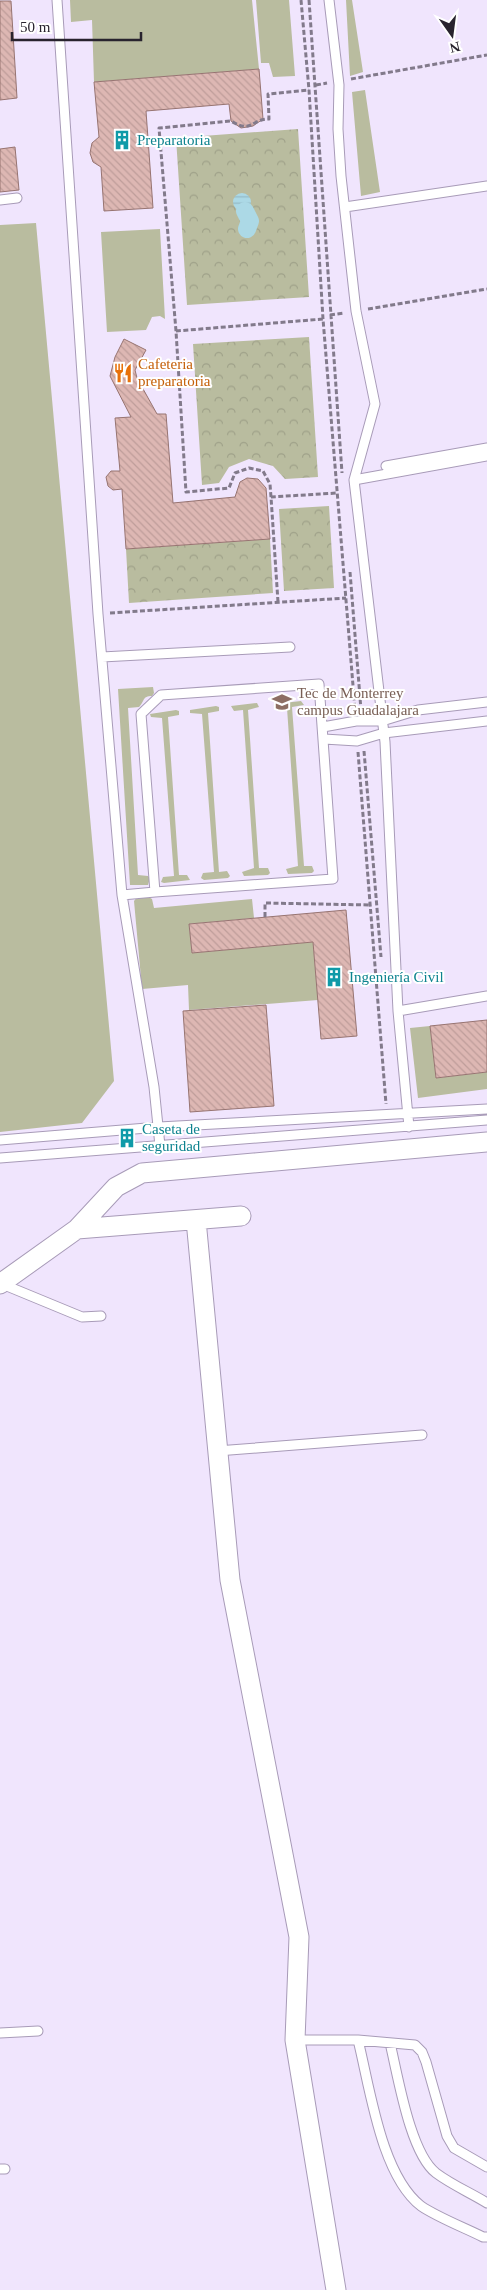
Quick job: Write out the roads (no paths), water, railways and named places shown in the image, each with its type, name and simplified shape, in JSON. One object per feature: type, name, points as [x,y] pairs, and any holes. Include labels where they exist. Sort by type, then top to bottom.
[{"type":"street","points":[[1,1284],[77,1229],[116,1187],[142,1173],[487,1142]]},
{"type":"street","points":[[77,1229],[240,1216]]},
{"type":"street","points":[[196,1220],[216,1451],[230,1580],[299,1937],[295,2040],[336,2290]]},
{"type":"lane","points":[[57,0],[98,614],[122,894],[154,1087],[160,1146]]},
{"type":"lane","points":[[329,0],[339,81],[338,129],[356,311],[375,404],[354,480],[384,733],[398,1011],[409,1127]]},
{"type":"lane","points":[[345,207],[487,186]]},
{"type":"lane","points":[[0,200],[17,198]]},
{"type":"lane","points":[[386,466],[487,448]]},
{"type":"lane","points":[[354,480],[487,456]]},
{"type":"lane","points":[[102,657],[290,647]]},
{"type":"lane","points":[[122,894],[155,892],[333,879],[319,684],[161,695],[140,714],[155,892]]},
{"type":"lane","points":[[323,727],[356,721],[382,721],[418,710],[487,702]]},
{"type":"lane","points":[[324,739],[357,741],[384,733],[487,721]]},
{"type":"lane","points":[[398,1011],[487,996]]},
{"type":"lane","points":[[0,1140],[159,1126],[487,1109]]},
{"type":"lane","points":[[0,1158],[487,1120]]},
{"type":"lane","points":[[1,1284],[82,1317],[102,1316]]},
{"type":"lane","points":[[216,1451],[422,1435]]},
{"type":"lane","points":[[0,2033],[38,2031]]},
{"type":"lane","points":[[295,2040],[358,2040],[415,2045],[422,2052],[447,2136],[454,2148],[487,2166]]},
{"type":"lane","points":[[358,2040],[382,2140],[398,2180],[421,2206],[483,2237],[487,2237]]},
{"type":"lane","points":[[390,2043],[412,2131],[424,2160],[436,2173],[487,2203]]},
{"type":"waterway","points":[[245,211],[250,221],[247,229]]},
{"type":"place","name":"Preparatoria","points":[[122,140]]},
{"type":"place","name":"Cafeteria preparatoria","points":[[123,373]]},
{"type":"place","name":"Tec de Monterrey campus Guadalajara","points":[[282,702]]},
{"type":"place","name":"Ingeniería Civil","points":[[334,977]]},
{"type":"place","name":"Caseta de seguridad","points":[[127,1138]]}]
